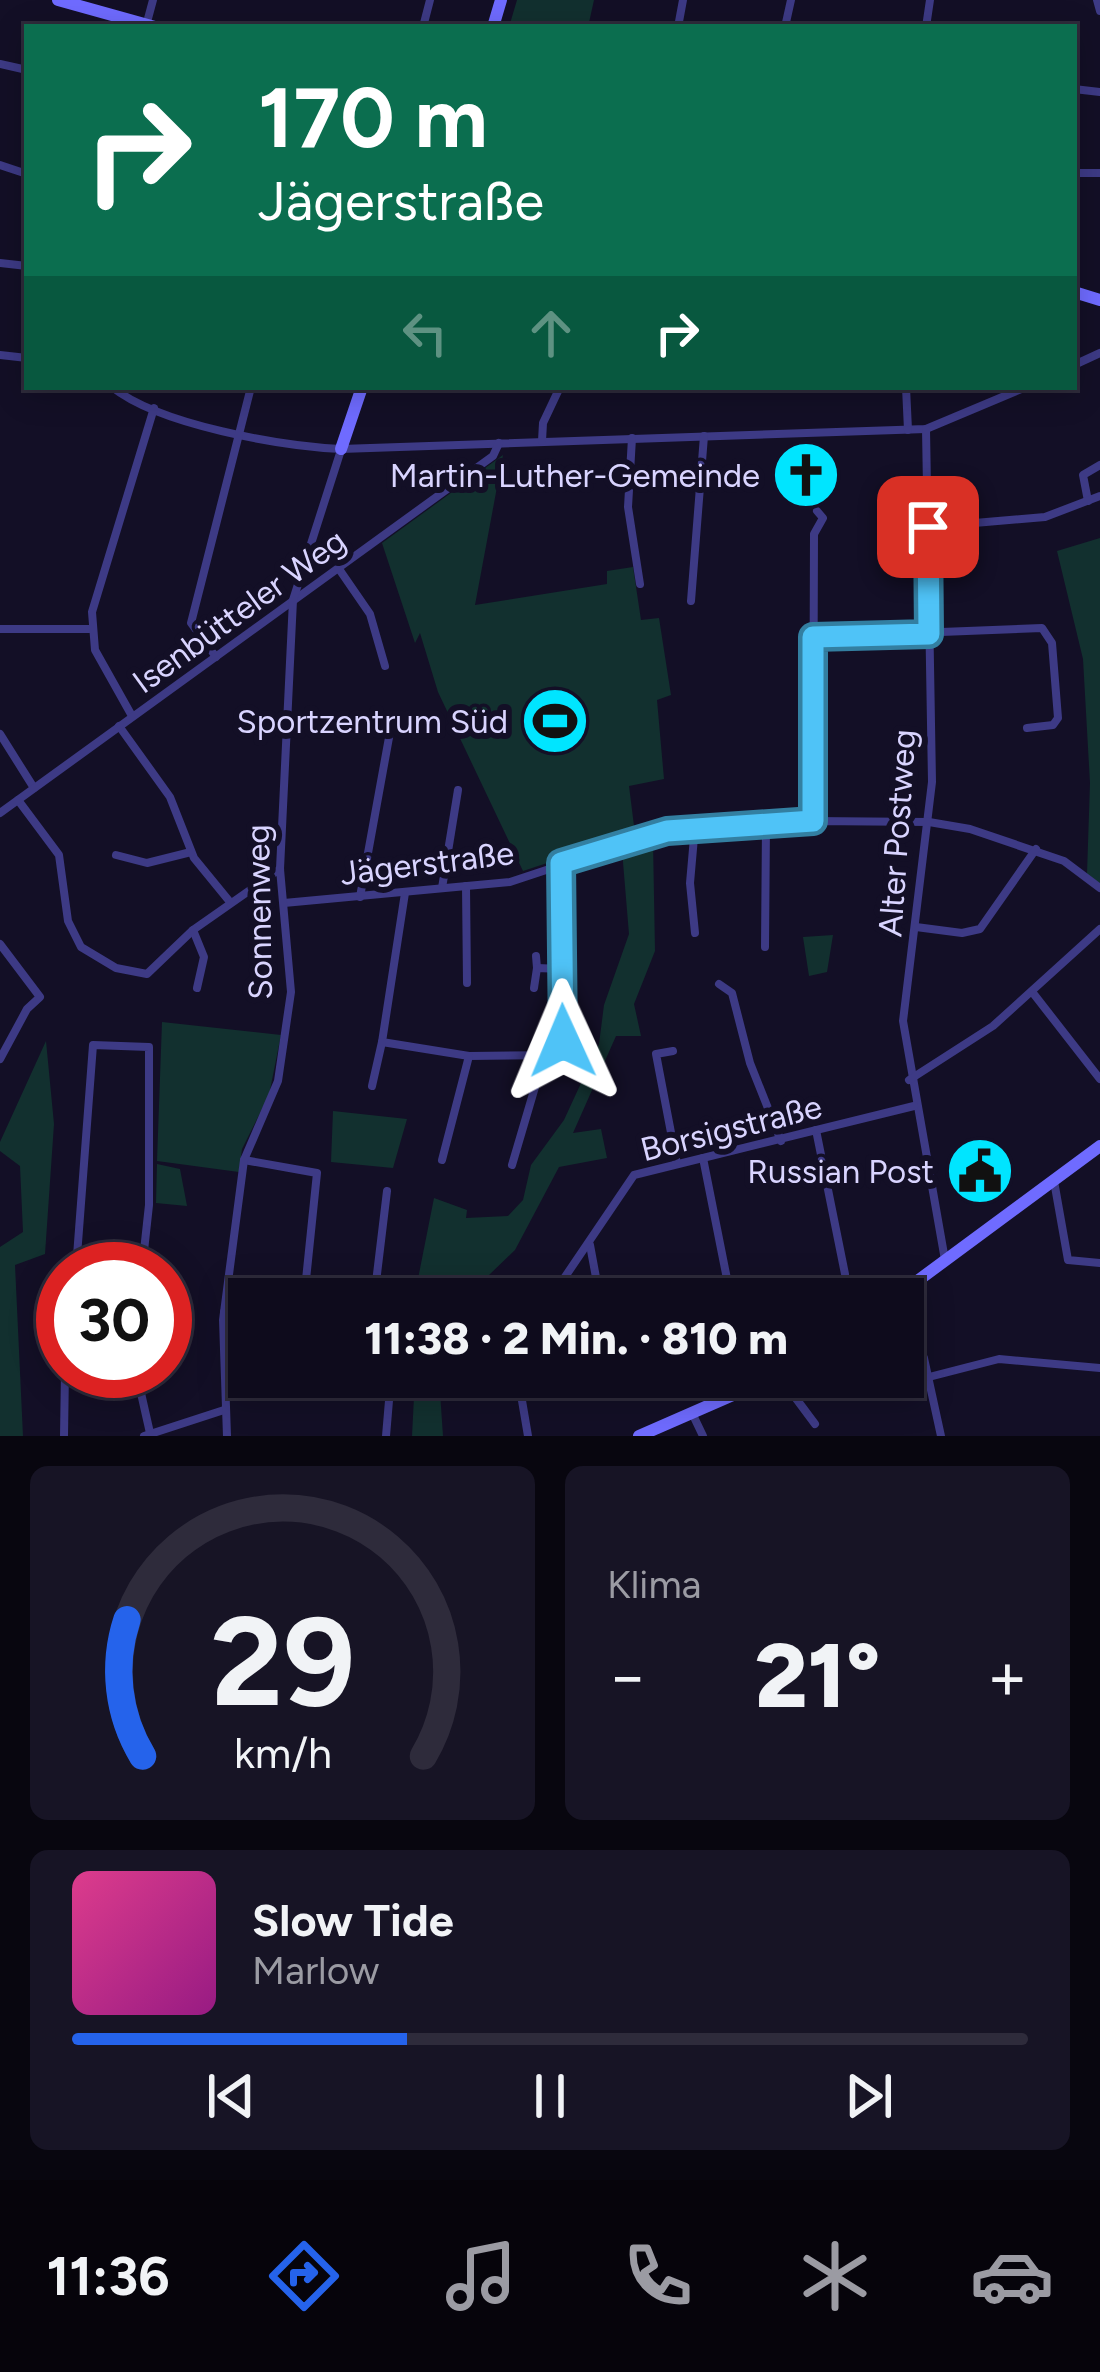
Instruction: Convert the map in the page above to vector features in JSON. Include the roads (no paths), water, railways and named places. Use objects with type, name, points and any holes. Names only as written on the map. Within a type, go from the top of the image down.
[{"type":"street","points":[[58,0],[142,24]]},
{"type":"street","points":[[1097,0],[1100,11]]},
{"type":"street","points":[[118,390],[154,408],[238,434],[288,446],[341,449],[926,429],[1019,390]]},
{"type":"street","points":[[216,657],[190,623],[250,390]]},
{"type":"street","name":"Sonnenweg","points":[[227,1436],[224,1312],[244,1160],[284,1052],[291,976],[280,869],[293,601],[361,390]]},
{"type":"street","points":[[542,442],[543,423],[559,390]]},
{"type":"street","points":[[906,390],[908,430]]},
{"type":"street","points":[[132,716],[99,660],[91,629],[97,585],[154,408]]},
{"type":"street","name":"Alter Postweg","points":[[926,429],[928,822],[903,1021],[914,1106],[941,1237],[950,1257]]},
{"type":"street","points":[[691,601],[704,436]]},
{"type":"street","points":[[632,438],[628,507],[640,584]]},
{"type":"street","name":"Isenbütteler Weg","points":[[0,813],[494,456],[499,443]]},
{"type":"street","points":[[1088,501],[1083,475],[1100,465]]},
{"type":"street","points":[[928,527],[1033,519],[1100,496]]},
{"type":"street","points":[[813,821],[814,534],[823,518],[817,511]]},
{"type":"street","points":[[339,569],[370,614],[385,666]]},
{"type":"street","points":[[813,637],[1042,628],[1052,643],[1058,718],[1052,725],[1027,728]]},
{"type":"street","points":[[0,629],[91,629]]},
{"type":"street","points":[[119,726],[170,797],[191,852],[230,902]]},
{"type":"street","points":[[360,897],[390,732]]},
{"type":"street","points":[[0,734],[34,788]]},
{"type":"street","points":[[442,888],[458,790]]},
{"type":"street","points":[[18,800],[59,855],[68,921],[86,953],[116,968],[147,974],[193,930],[280,869]]},
{"type":"street","name":"Jägerstraße","points":[[284,903],[510,882],[694,826],[813,821],[928,822],[1036,849],[1064,861],[1100,888]]},
{"type":"street","points":[[765,947],[766,824]]},
{"type":"street","points":[[694,826],[690,883],[695,934]]},
{"type":"street","points":[[916,927],[962,934],[980,929],[1036,849]]},
{"type":"street","points":[[116,855],[147,862],[191,852]]},
{"type":"street","points":[[382,1042],[469,1056],[562,1055],[561,863]]},
{"type":"street","points":[[466,886],[467,983]]},
{"type":"street","points":[[372,1085],[405,893]]},
{"type":"street","points":[[909,1080],[1033,993],[1100,929]]},
{"type":"street","points":[[193,930],[205,957],[197,988]]},
{"type":"street","points":[[0,944],[40,998],[28,1009],[0,1059]]},
{"type":"street","points":[[534,988],[536,956]]},
{"type":"street","points":[[537,968],[562,969]]},
{"type":"street","points":[[719,984],[732,993],[745,1047],[781,1141]]},
{"type":"street","points":[[1033,993],[1100,1079]]},
{"type":"street","points":[[78,1242],[93,1045],[149,1047],[145,1242]]},
{"type":"street","points":[[673,1051],[656,1054],[676,1164]]},
{"type":"street","points":[[442,1160],[469,1056]]},
{"type":"street","points":[[512,1165],[535,1088],[538,1056]]},
{"type":"street","name":"Borsigstraße","points":[[565,1278],[634,1175],[914,1106]]},
{"type":"street","points":[[816,1130],[845,1274]]},
{"type":"street","points":[[922,1278],[1100,1146]]},
{"type":"street","points":[[703,1158],[727,1278]]},
{"type":"street","points":[[244,1160],[316,1173],[306,1278]]},
{"type":"street","points":[[1054,1180],[1068,1260],[1100,1262]]},
{"type":"street","points":[[377,1278],[387,1191]]},
{"type":"street","points":[[589,1244],[596,1278]]},
{"type":"street","points":[[224,1312],[228,1312]]},
{"type":"street","points":[[928,1377],[1017,1358],[1100,1369]]},
{"type":"street","points":[[924,1367],[941,1436]]},
{"type":"street","points":[[64,1436],[65,1398]]},
{"type":"street","points":[[141,1398],[147,1435],[224,1411]]},
{"type":"street","points":[[386,1436],[389,1398]]},
{"type":"street","points":[[522,1398],[528,1436]]},
{"type":"street","points":[[640,1436],[729,1398]]},
{"type":"street","points":[[794,1398],[814,1424]]},
{"type":"street","points":[[693,1414],[703,1436]]},
{"type":"place","name":"Martin-Luther-Gemeinde","points":[[806,475]]},
{"type":"place","name":"Sportzentrum Süd","points":[[555,721]]},
{"type":"place","name":"Russian Post","points":[[980,1171]]}]
